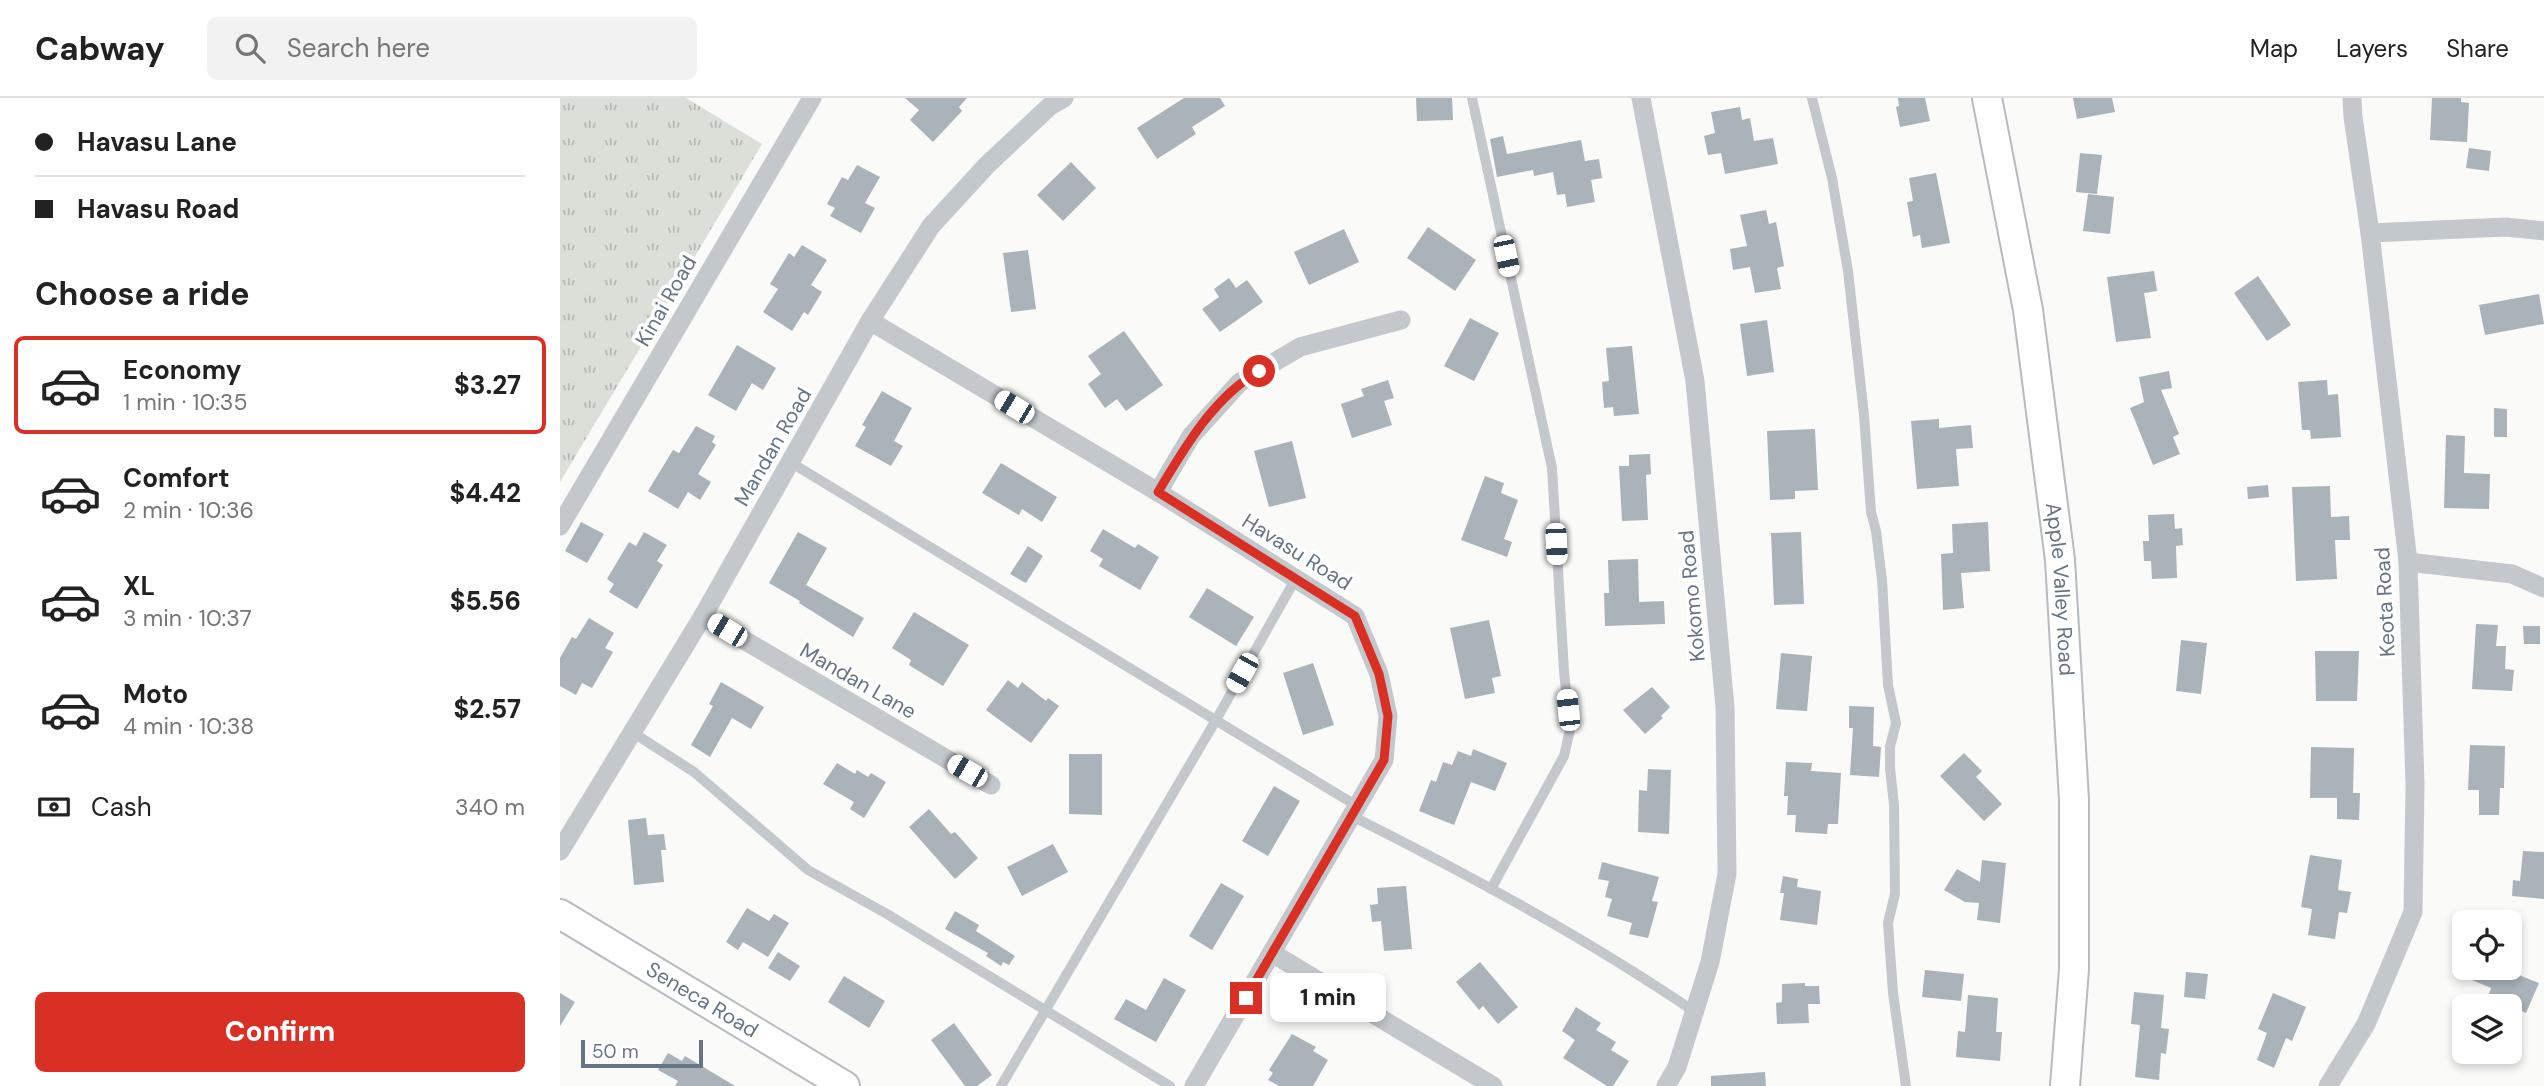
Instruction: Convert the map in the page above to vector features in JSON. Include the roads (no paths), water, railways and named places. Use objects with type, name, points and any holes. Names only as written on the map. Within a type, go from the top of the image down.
[{"type":"main road","name":"Apple Valley Road","points":[[1987,98],[2028,310],[2060,560],[2074,800],[2074,970],[2065,1086]]},
{"type":"main road","name":"Seneca Road","points":[[560,914],[845,1086]]},
{"type":"street","name":"Kinai Road","points":[[560,526],[812,98]]},
{"type":"street","name":"Kokomo Road","points":[[1641,98],[1695,381],[1725,708],[1727,874],[1710,962],[1677,1067],[1666,1086]]},
{"type":"street","name":"Keota Road","points":[[2328,1086],[2366,1024],[2413,912],[2415,785],[2408,562],[2370,233],[2353,117],[2353,98]]},
{"type":"street","name":"Mandan Road","points":[[560,850],[703,616],[870,321],[931,226],[987,165],[1052,101]]},
{"type":"street","points":[[2370,233],[2506,227],[2544,231]]},
{"type":"street","points":[[1158,492],[1191,436],[1239,383],[1300,347],[1401,320]]},
{"type":"street","name":"Havasu Road","points":[[870,321],[1158,492],[1355,616],[1379,674],[1388,716],[1384,760],[1194,1086]]},
{"type":"street","points":[[2408,562],[2512,574],[2544,588]]},
{"type":"street","name":"Mandan Lane","points":[[703,616],[991,785]]},
{"type":"street","points":[[1272,953],[1493,1086]]},
{"type":"lane","points":[[1472,98],[1552,468],[1570,730],[1564,756],[1491,890]]},
{"type":"lane","points":[[1812,98],[1832,178],[1848,271],[1864,415],[1871,512],[1882,580],[1888,685],[1896,723],[1890,747],[1895,894],[1888,923],[1893,993],[1906,1086]]},
{"type":"lane","points":[[790,462],[1216,720],[1354,811],[1641,976],[1695,1012]]},
{"type":"lane","points":[[1001,1086],[1216,720],[1296,578]]},
{"type":"lane","points":[[632,732],[694,772],[808,870],[887,914],[1170,1086]]}]
